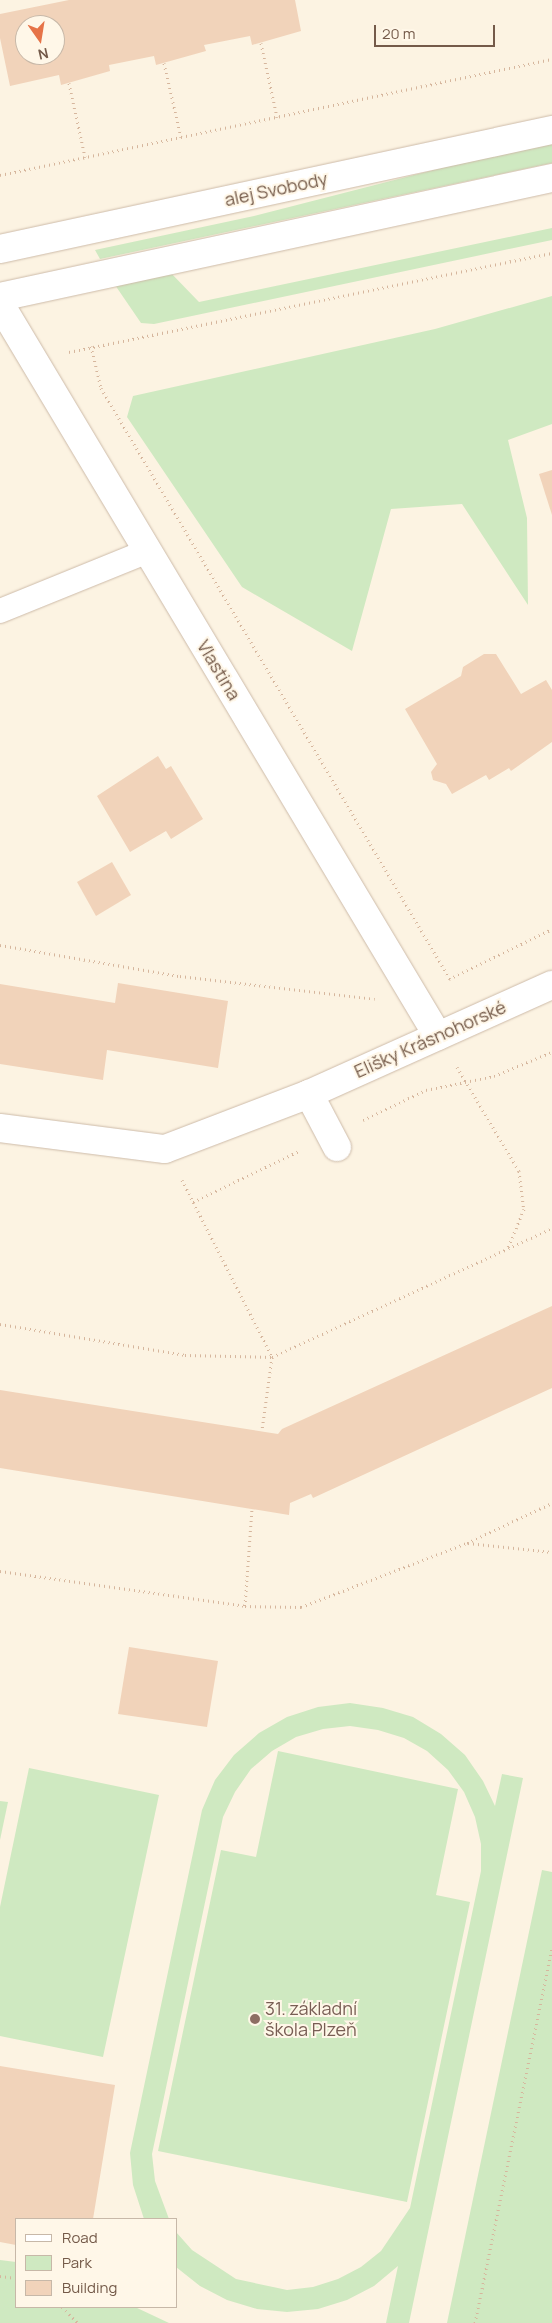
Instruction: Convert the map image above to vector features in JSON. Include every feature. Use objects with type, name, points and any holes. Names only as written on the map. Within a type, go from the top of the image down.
[{"type":"street","name":"alej Svobody","points":[[0,249],[552,130]]},
{"type":"street","points":[[0,297],[552,178]]},
{"type":"street","name":"Vlastina","points":[[0,304],[438,1036]]},
{"type":"street","name":"Elišky Krásnohorské","points":[[0,1128],[166,1149],[309,1094],[552,985]]},
{"type":"street","points":[[309,1094],[334,1141]]},
{"type":"lane","points":[[0,611],[148,550]]},
{"type":"path","points":[[261,43],[277,116]]},
{"type":"path","points":[[0,175],[552,59]]},
{"type":"path","points":[[164,63],[181,137]]},
{"type":"path","points":[[69,83],[85,157]]},
{"type":"path","points":[[34,361],[91,346],[552,253]]},
{"type":"path","points":[[91,346],[101,388],[450,978]]},
{"type":"path","points":[[417,1000],[450,978],[552,929]]},
{"type":"path","points":[[0,945],[180,976],[377,1000]]},
{"type":"path","points":[[438,1036],[519,1171],[524,1208],[507,1251]]},
{"type":"path","points":[[193,1202],[334,1141],[426,1090],[468,1084],[552,1052]]},
{"type":"path","points":[[166,1149],[272,1357],[262,1430]]},
{"type":"path","points":[[0,1324],[185,1355],[272,1357],[507,1251],[552,1228]]},
{"type":"path","points":[[0,1571],[245,1606],[301,1607],[467,1543],[552,1502]]},
{"type":"path","points":[[245,1606],[252,1509]]},
{"type":"path","points":[[467,1543],[552,1552]]},
{"type":"path","points":[[475,2323],[552,1947]]},
{"type":"path","points":[[0,2276],[15,2278]]},
{"type":"path","points":[[63,2308],[78,2323]]},
{"type":"green space","points":[[552,144],[552,163],[100,259],[95,250],[254,216],[449,166]]},
{"type":"green space","points":[[552,228],[552,240],[154,324],[141,323],[115,285],[168,270],[199,302]]},
{"type":"green space","points":[[552,296],[552,424],[508,440],[527,518],[528,605],[462,504],[391,509],[352,651],[242,587],[127,417],[133,396],[435,329]]},
{"type":"green space","points":[[350,1703],[383,1708],[413,1717],[441,1734],[465,1755],[483,1781],[495,1806],[502,1774],[523,1778],[409,2323],[386,2323],[398,2266],[374,2286],[347,2300],[318,2309],[287,2312],[257,2309],[227,2300],[200,2286],[178,2269],[178,2234],[192,2250],[236,2279],[287,2290],[313,2287],[338,2279],[361,2267],[381,2251],[410,2208],[481,1871],[481,1844],[475,1817],[464,1792],[448,1770],[427,1751],[404,1738],[378,1730],[350,1726],[323,1729],[296,1737],[272,1751],[251,1769],[235,1792],[223,1817],[152,2154],[155,2181],[169,2218],[144,2218],[133,2185],[130,2153],[202,1810],[215,1780],[234,1755],[259,1733],[287,1717],[318,1707]]},
{"type":"green space","points":[[278,1751],[458,1789],[436,1895],[470,1902],[407,2202],[158,2151],[221,1850],[256,1857]]},
{"type":"green space","points":[[29,1768],[159,1795],[103,2057],[0,2036],[0,1907]]},
{"type":"green space","points":[[0,1801],[8,1802],[0,1840]]},
{"type":"green space","points":[[542,1870],[552,1872],[552,2323],[447,2323]]},
{"type":"green space","points":[[0,2260],[15,2262],[15,2308],[137,2308],[169,2323],[0,2323]]},
{"type":"building","points":[[69,0],[295,0],[301,31],[252,45],[250,36],[204,45],[206,51],[156,65],[154,56],[109,65],[110,71],[61,85],[59,75],[10,86],[0,38],[0,14]]},
{"type":"building","points":[[552,470],[552,515],[539,474]]},
{"type":"building","points":[[484,654],[496,654],[521,694],[546,680],[552,690],[552,742],[511,771],[509,768],[489,780],[486,775],[452,794],[446,784],[433,780],[431,772],[437,764],[405,709],[461,676],[463,667]]},
{"type":"building","points":[[158,756],[166,769],[171,766],[203,819],[171,839],[166,831],[130,852],[97,796]]},
{"type":"building","points":[[112,862],[131,895],[96,916],[77,882]]},
{"type":"building","points":[[118,983],[228,1001],[218,1068],[107,1050],[103,1080],[0,1064],[0,984],[115,1003]]},
{"type":"building","points":[[552,1306],[552,1388],[313,1498],[311,1494],[290,1503],[289,1515],[0,1468],[0,1390],[278,1434],[282,1429]]},
{"type":"building","points":[[129,1647],[218,1661],[207,1727],[118,1714]]},
{"type":"building","points":[[0,2066],[115,2085],[93,2218],[15,2218],[15,2245],[0,2242]]},
{"type":"place","name":"31. základní škola Plzeň","points":[[255,2019]]}]
